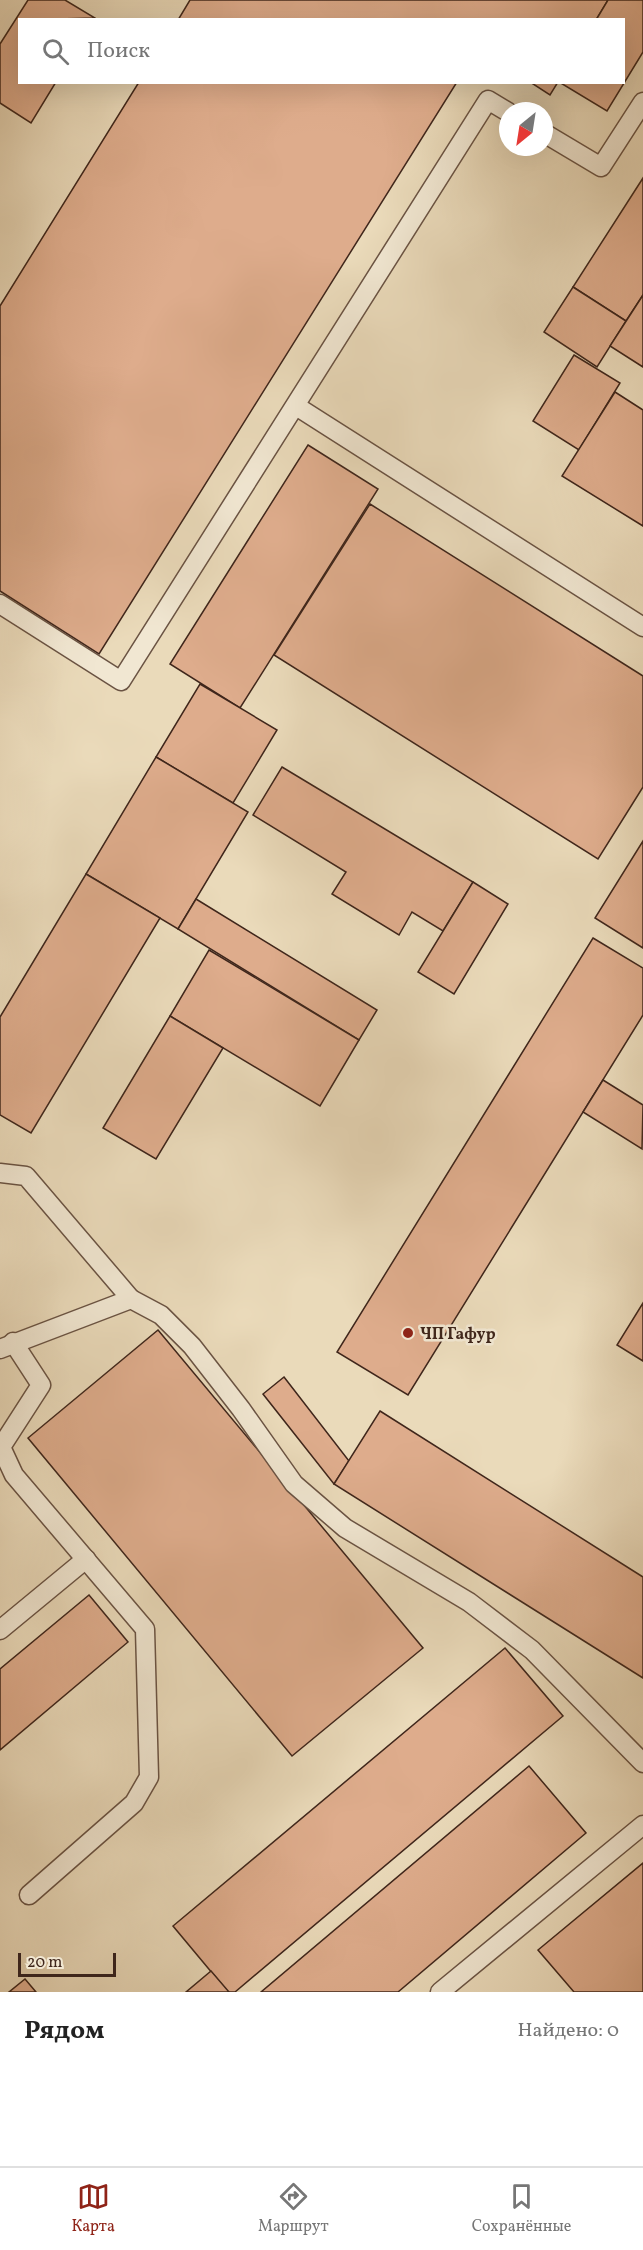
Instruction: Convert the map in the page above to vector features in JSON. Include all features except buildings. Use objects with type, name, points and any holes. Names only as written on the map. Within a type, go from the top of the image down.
[{"type":"lane","points":[[0,604],[122,681],[488,100],[499,107]]},
{"type":"lane","points":[[553,138],[601,167],[643,102]]},
{"type":"lane","points":[[296,406],[643,627]]},
{"type":"lane","points":[[0,1173],[26,1176],[131,1299],[161,1314],[192,1346],[241,1408],[294,1484],[345,1528],[468,1602],[532,1650],[643,1763]]},
{"type":"lane","points":[[29,1895],[134,1803],[149,1777],[145,1629],[14,1475],[1,1447],[42,1385],[6,1345],[131,1299]]},
{"type":"lane","points":[[0,1630],[86,1559]]},
{"type":"lane","points":[[440,1992],[643,1825]]},
{"type":"place","name":"ЧП Гафур","points":[[408,1333]]}]
